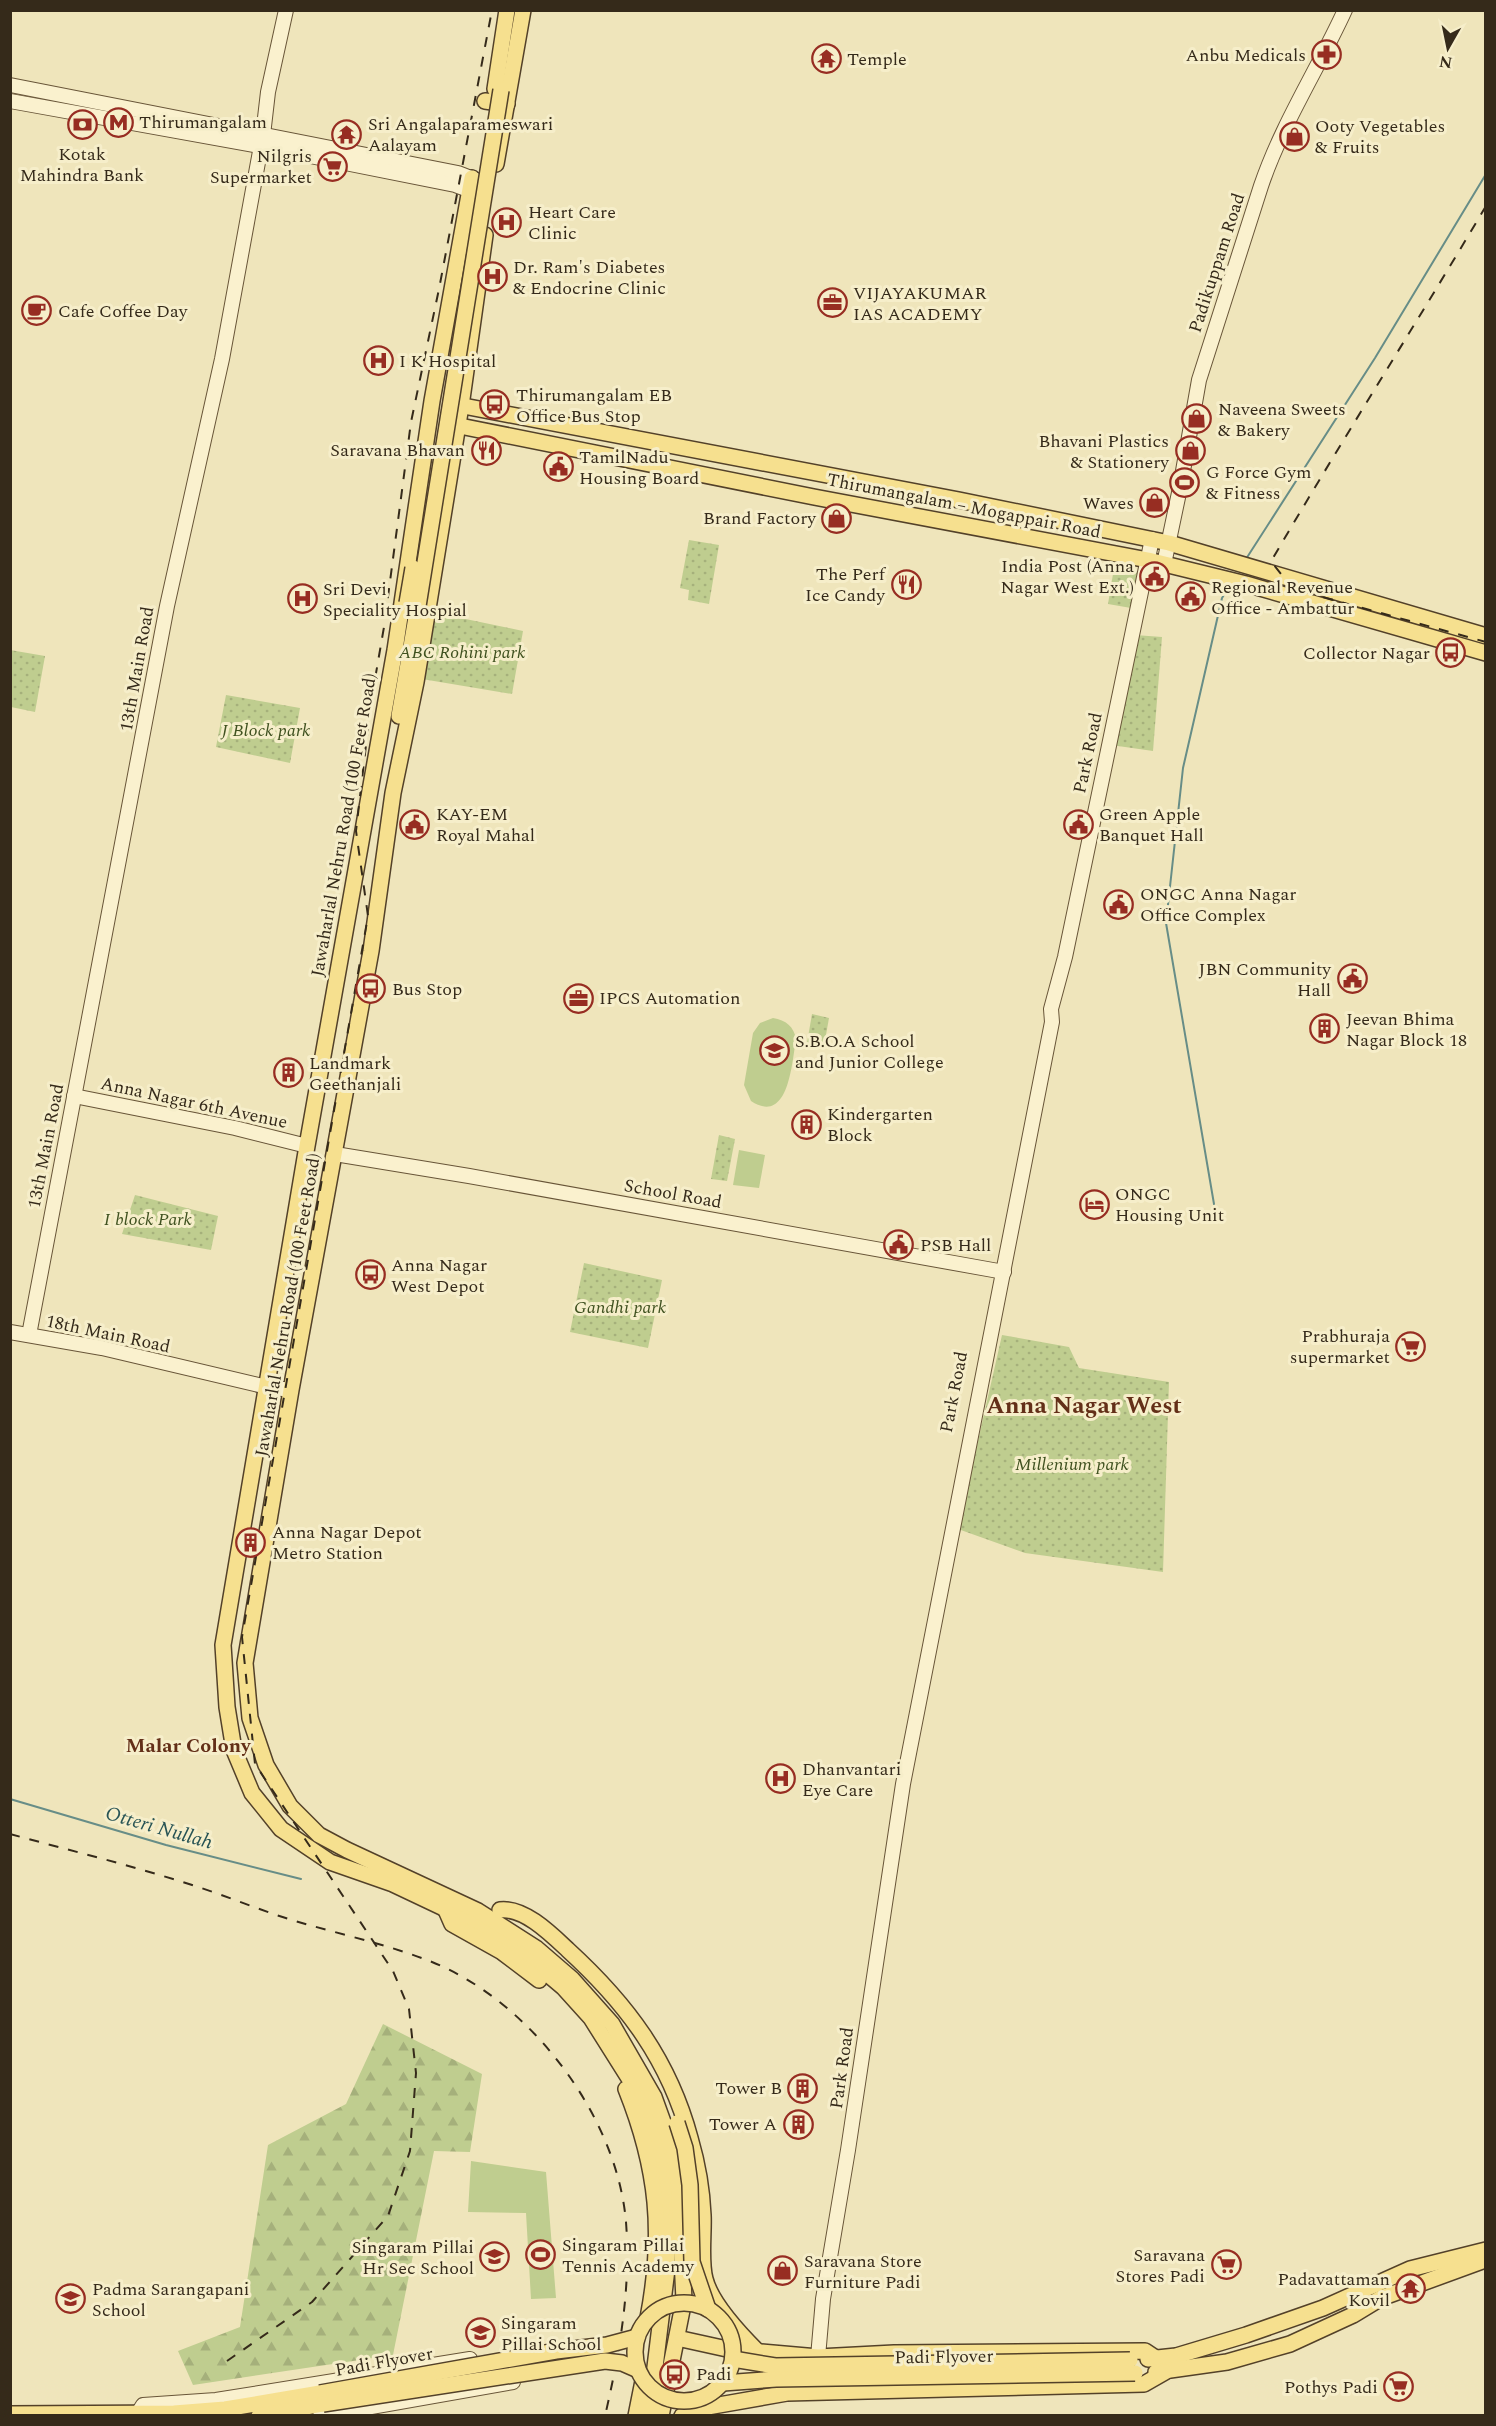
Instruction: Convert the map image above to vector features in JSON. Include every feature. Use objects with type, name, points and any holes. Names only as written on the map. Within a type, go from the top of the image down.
[{"type":"main road","points":[[393,793],[389,780],[412,604],[507,10]]},
{"type":"main road","points":[[493,93],[514,10]]},
{"type":"main road","name":"Jawaharlal Nehru Road (100 Feet Road)","points":[[523,10],[492,192],[458,426],[416,682],[393,793],[371,951],[291,1390],[245,1664],[250,1718],[266,1765],[290,1806],[319,1835],[366,1860],[478,1911],[536,1948],[572,1979],[612,2024],[654,2097],[678,2174],[684,2300],[661,2415]]},
{"type":"main road","points":[[493,93],[507,104]]},
{"type":"main road","name":"Jawaharlal Nehru Road (100 Feet Road)","points":[[471,184],[432,401],[395,650],[307,1146],[223,1645],[227,1707],[234,1750],[252,1793],[282,1829],[330,1862],[393,1884],[486,1928],[512,1944],[563,1987],[591,2018],[610,2046],[648,2112],[668,2190],[667,2269],[648,2415]]},
{"type":"main road","name":"Thirumangalam – Mogappair Road","points":[[432,401],[959,500],[1170,543],[1485,636]]},
{"type":"main road","name":"Thirumangalam – Mogappair Road","points":[[430,420],[814,497],[1148,560],[1246,584],[1485,653]]},
{"type":"main road","points":[[421,480],[447,484]]},
{"type":"main road","points":[[370,791],[379,774],[412,604]]},
{"type":"main road","points":[[445,1908],[452,1924],[477,1937],[528,1970],[553,1991],[597,2041],[622,2078],[644,2137],[655,2185],[657,2227],[656,2265],[648,2318],[637,2337],[634,2354],[641,2376],[636,2415]]},
{"type":"main road","points":[[505,1913],[510,1909],[527,1918],[564,1946],[602,1981],[629,2014],[657,2055],[675,2090],[691,2140],[703,2211],[704,2277],[711,2294],[742,2337],[758,2352]]},
{"type":"main road","points":[[478,1911],[505,1913],[546,1941],[588,1978],[642,2044],[657,2070],[685,2148],[692,2219],[692,2262],[708,2309]]},
{"type":"main road","points":[[680,2243],[704,2244]]},
{"type":"main road","name":"Padi Flyover","points":[[259,2415],[605,2361],[622,2363],[641,2376],[662,2396],[673,2400],[696,2400],[711,2394],[723,2383],[776,2379],[1132,2366],[1176,2356],[1246,2335],[1323,2308],[1410,2269],[1485,2250]]},
{"type":"main road","points":[[682,2415],[696,2409],[787,2393],[1144,2384],[1165,2372],[1227,2362],[1290,2344],[1353,2315],[1381,2298],[1485,2260]]},
{"type":"main road","points":[[648,2318],[661,2308],[676,2303],[693,2304],[708,2309],[720,2318],[733,2344],[733,2359],[723,2383]]},
{"type":"main road","name":"Padi Flyover","points":[[10,2414],[145,2413],[225,2409],[544,2353],[607,2345],[637,2337]]},
{"type":"main road","points":[[677,2338],[728,2349],[790,2356],[1145,2351],[1156,2359]]},
{"type":"main road","points":[[787,2393],[790,2356]]},
{"type":"main road","name":"Padi Flyover","points":[[733,2359],[775,2366],[1132,2366],[1165,2372]]},
{"type":"main road","name":"Padi Flyover","points":[[682,2415],[696,2400]]},
{"type":"street","name":"13th Main Road","points":[[29,1335],[167,606],[222,358],[268,92],[286,10]]},
{"type":"street","name":"Padikuppam Road","points":[[1170,543],[1199,380],[1264,177],[1293,110],[1345,10]]},
{"type":"street","points":[[10,85],[455,185],[471,184],[492,192]]},
{"type":"street","points":[[10,101],[261,140]]},
{"type":"street","name":"Park Road","points":[[818,2357],[823,2299],[847,2158],[903,1784],[1000,1271],[1052,1022],[1051,1009],[1067,946],[1152,540]]},
{"type":"street","points":[[1164,564],[1170,543]]},
{"type":"street","name":"Anna Nagar 6th Avenue","points":[[74,1096],[236,1128],[307,1146]]},
{"type":"street","name":"School Road","points":[[335,1154],[1000,1271]]},
{"type":"street","name":"18th Main Road","points":[[10,1332],[102,1348],[197,1372],[291,1390]]},
{"type":"street","points":[[145,2413],[143,2405],[225,2399],[570,2343],[573,2370],[571,2372],[320,2415]]},
{"type":"green space","points":[[689,540],[719,545],[709,604],[688,600],[689,590],[680,588]]},
{"type":"green space","points":[[1114,568],[1138,571],[1131,608],[1108,604]]},
{"type":"green space","name":"ABC Rohini park","points":[[432,612],[523,631],[512,694],[422,679]]},
{"type":"green space","points":[[1135,635],[1162,637],[1153,751],[1111,745]]},
{"type":"green space","points":[[10,650],[45,656],[35,712],[11,707]]},
{"type":"green space","name":"J Block park","points":[[226,695],[300,708],[290,763],[216,747]]},
{"type":"green space","points":[[812,1014],[829,1018],[824,1046],[807,1043]]},
{"type":"green space","points":[[773,1018],[789,1025],[796,1039],[786,1088],[774,1105],[764,1106],[751,1101],[744,1085],[753,1033],[760,1023]]},
{"type":"green space","points":[[719,1135],[735,1139],[727,1181],[711,1179]]},
{"type":"green space","points":[[739,1150],[765,1155],[759,1188],[733,1185]]},
{"type":"green space","name":"I block Park","points":[[135,1195],[218,1216],[211,1250],[122,1234]]},
{"type":"green space","name":"Gandhi park","points":[[584,1263],[662,1280],[648,1348],[570,1332]]},
{"type":"green space","name":"Millenium park","points":[[1002,1335],[1069,1347],[1079,1368],[1169,1382],[1163,1572],[1025,1553],[958,1529]]},
{"type":"green space","points":[[383,2024],[482,2074],[470,2152],[434,2151],[393,2355],[193,2385],[178,2351],[240,2327],[268,2145],[346,2104]]},
{"type":"green space","name":"Singaram Pillai Tennis Academy","points":[[471,2161],[546,2172],[556,2298],[531,2299],[526,2213],[468,2212]]},
{"type":"waterway","points":[[1246,559],[1375,358],[1486,174]]},
{"type":"waterway","points":[[1214,1204],[1166,923],[1183,768],[1222,598],[1229,587]]},
{"type":"waterway","name":"Otteri Nullah","points":[[10,1799],[166,1845],[301,1879]]},
{"type":"railway","points":[[227,2361],[312,2302],[388,2216],[410,2151],[416,2073],[409,2009],[393,1971],[255,1764],[242,1637],[368,916],[356,831],[371,702],[384,627],[411,422],[439,289],[492,10]]},
{"type":"railway","points":[[1486,206],[1273,558],[1273,564],[1290,585],[1301,591],[1486,642]]},
{"type":"railway","points":[[10,1834],[126,1865],[280,1916],[380,1944],[432,1962],[468,1980],[503,2005],[535,2034],[563,2067],[587,2104],[606,2142],[619,2182],[626,2222],[626,2295],[620,2343],[605,2416]]},
{"type":"place","name":"Anbu Medicals","points":[[1327,55]]},
{"type":"place","name":"Temple","points":[[826,59]]},
{"type":"place","name":"Thirumangalam","points":[[118,122]]},
{"type":"place","name":"Kotak Mahindra Bank","points":[[82,125]]},
{"type":"place","name":"Sri Angalaparameswari Aalayam","points":[[347,134]]},
{"type":"place","name":"Ooty Vegetables & Fruits","points":[[1294,136]]},
{"type":"place","name":"Nilgris Supermarket","points":[[333,166]]},
{"type":"place","name":"Heart Care Clinic","points":[[507,222]]},
{"type":"place","name":"Dr. Ram's Diabetes & Endocrine Clinic","points":[[492,277]]},
{"type":"place","name":"VIJAYAKUMAR IAS ACADEMY","points":[[832,303]]},
{"type":"place","name":"Cafe Coffee Day","points":[[37,311]]},
{"type":"place","name":"I K Hospital","points":[[378,361]]},
{"type":"place","name":"Thirumangalam EB Office Bus Stop","points":[[495,405]]},
{"type":"place","name":"Naveena Sweets & Bakery","points":[[1197,419]]},
{"type":"place","name":"Saravana Bhavan","points":[[486,450]]},
{"type":"place","name":"Bhavani Plastics & Stationery","points":[[1190,451]]},
{"type":"place","name":"TamilNadu Housing Board","points":[[558,467]]},
{"type":"place","name":"G Force Gym & Fitness","points":[[1185,482]]},
{"type":"place","name":"Waves","points":[[1155,503]]},
{"type":"place","name":"Brand Factory","points":[[837,518]]},
{"type":"place","name":"India Post (Anna Nagar West Ext.)","points":[[1155,576]]},
{"type":"place","name":"The Perf Ice Candy","points":[[906,584]]},
{"type":"place","name":"Regional Revenue Office - Ambattur","points":[[1190,597]]},
{"type":"place","name":"Sri Devi Speciality Hospial","points":[[302,599]]},
{"type":"place","name":"Collector Nagar","points":[[1451,653]]},
{"type":"place","name":"KAY-EM Royal Mahal","points":[[415,824]]},
{"type":"place","name":"Green Apple Banquet Hall","points":[[1078,824]]},
{"type":"place","name":"ONGC Anna Nagar Office Complex","points":[[1119,904]]},
{"type":"place","name":"JBN Community Hall","points":[[1352,979]]},
{"type":"place","name":"Bus Stop","points":[[371,989]]},
{"type":"place","name":"IPCS Automation","points":[[578,998]]},
{"type":"place","name":"Jeevan Bhima Nagar Block 18","points":[[1325,1029]]},
{"type":"place","name":"S.B.O.A School and Junior College","points":[[774,1051]]},
{"type":"place","name":"Landmark Geethanjali","points":[[288,1073]]},
{"type":"place","name":"Kindergarten Block","points":[[806,1124]]},
{"type":"place","name":"ONGC Housing Unit","points":[[1094,1204]]},
{"type":"place","name":"PSB Hall","points":[[899,1245]]},
{"type":"place","name":"Anna Nagar West Depot","points":[[370,1275]]},
{"type":"place","name":"Prabhuraja supermarket","points":[[1411,1346]]},
{"type":"place","name":"Anna Nagar Depot Metro Station","points":[[251,1542]]},
{"type":"place","name":"Dhanvantari Eye Care","points":[[781,1779]]},
{"type":"place","name":"Tower B","points":[[803,2088]]},
{"type":"place","name":"Tower A","points":[[798,2124]]},
{"type":"place","name":"Singaram Pillai Tennis Academy","points":[[541,2255]]},
{"type":"place","name":"Singaram Pillai Hr Sec School","points":[[495,2257]]},
{"type":"place","name":"Saravana Stores Padi","points":[[1226,2265]]},
{"type":"place","name":"Saravana Store Furniture Padi","points":[[783,2271]]},
{"type":"place","name":"Padavattaman Kovil","points":[[1411,2289]]},
{"type":"place","name":"Padma Sarangapani School","points":[[71,2299]]},
{"type":"place","name":"Singaram Pillai School","points":[[480,2333]]},
{"type":"place","name":"Padi","points":[[675,2374]]},
{"type":"place","name":"Pothys Padi","points":[[1399,2387]]},
{"type":"district","name":"Anna Nagar West","points":[[1084,1406]]},
{"type":"district","name":"Malar Colony","points":[[188,1746]]}]
